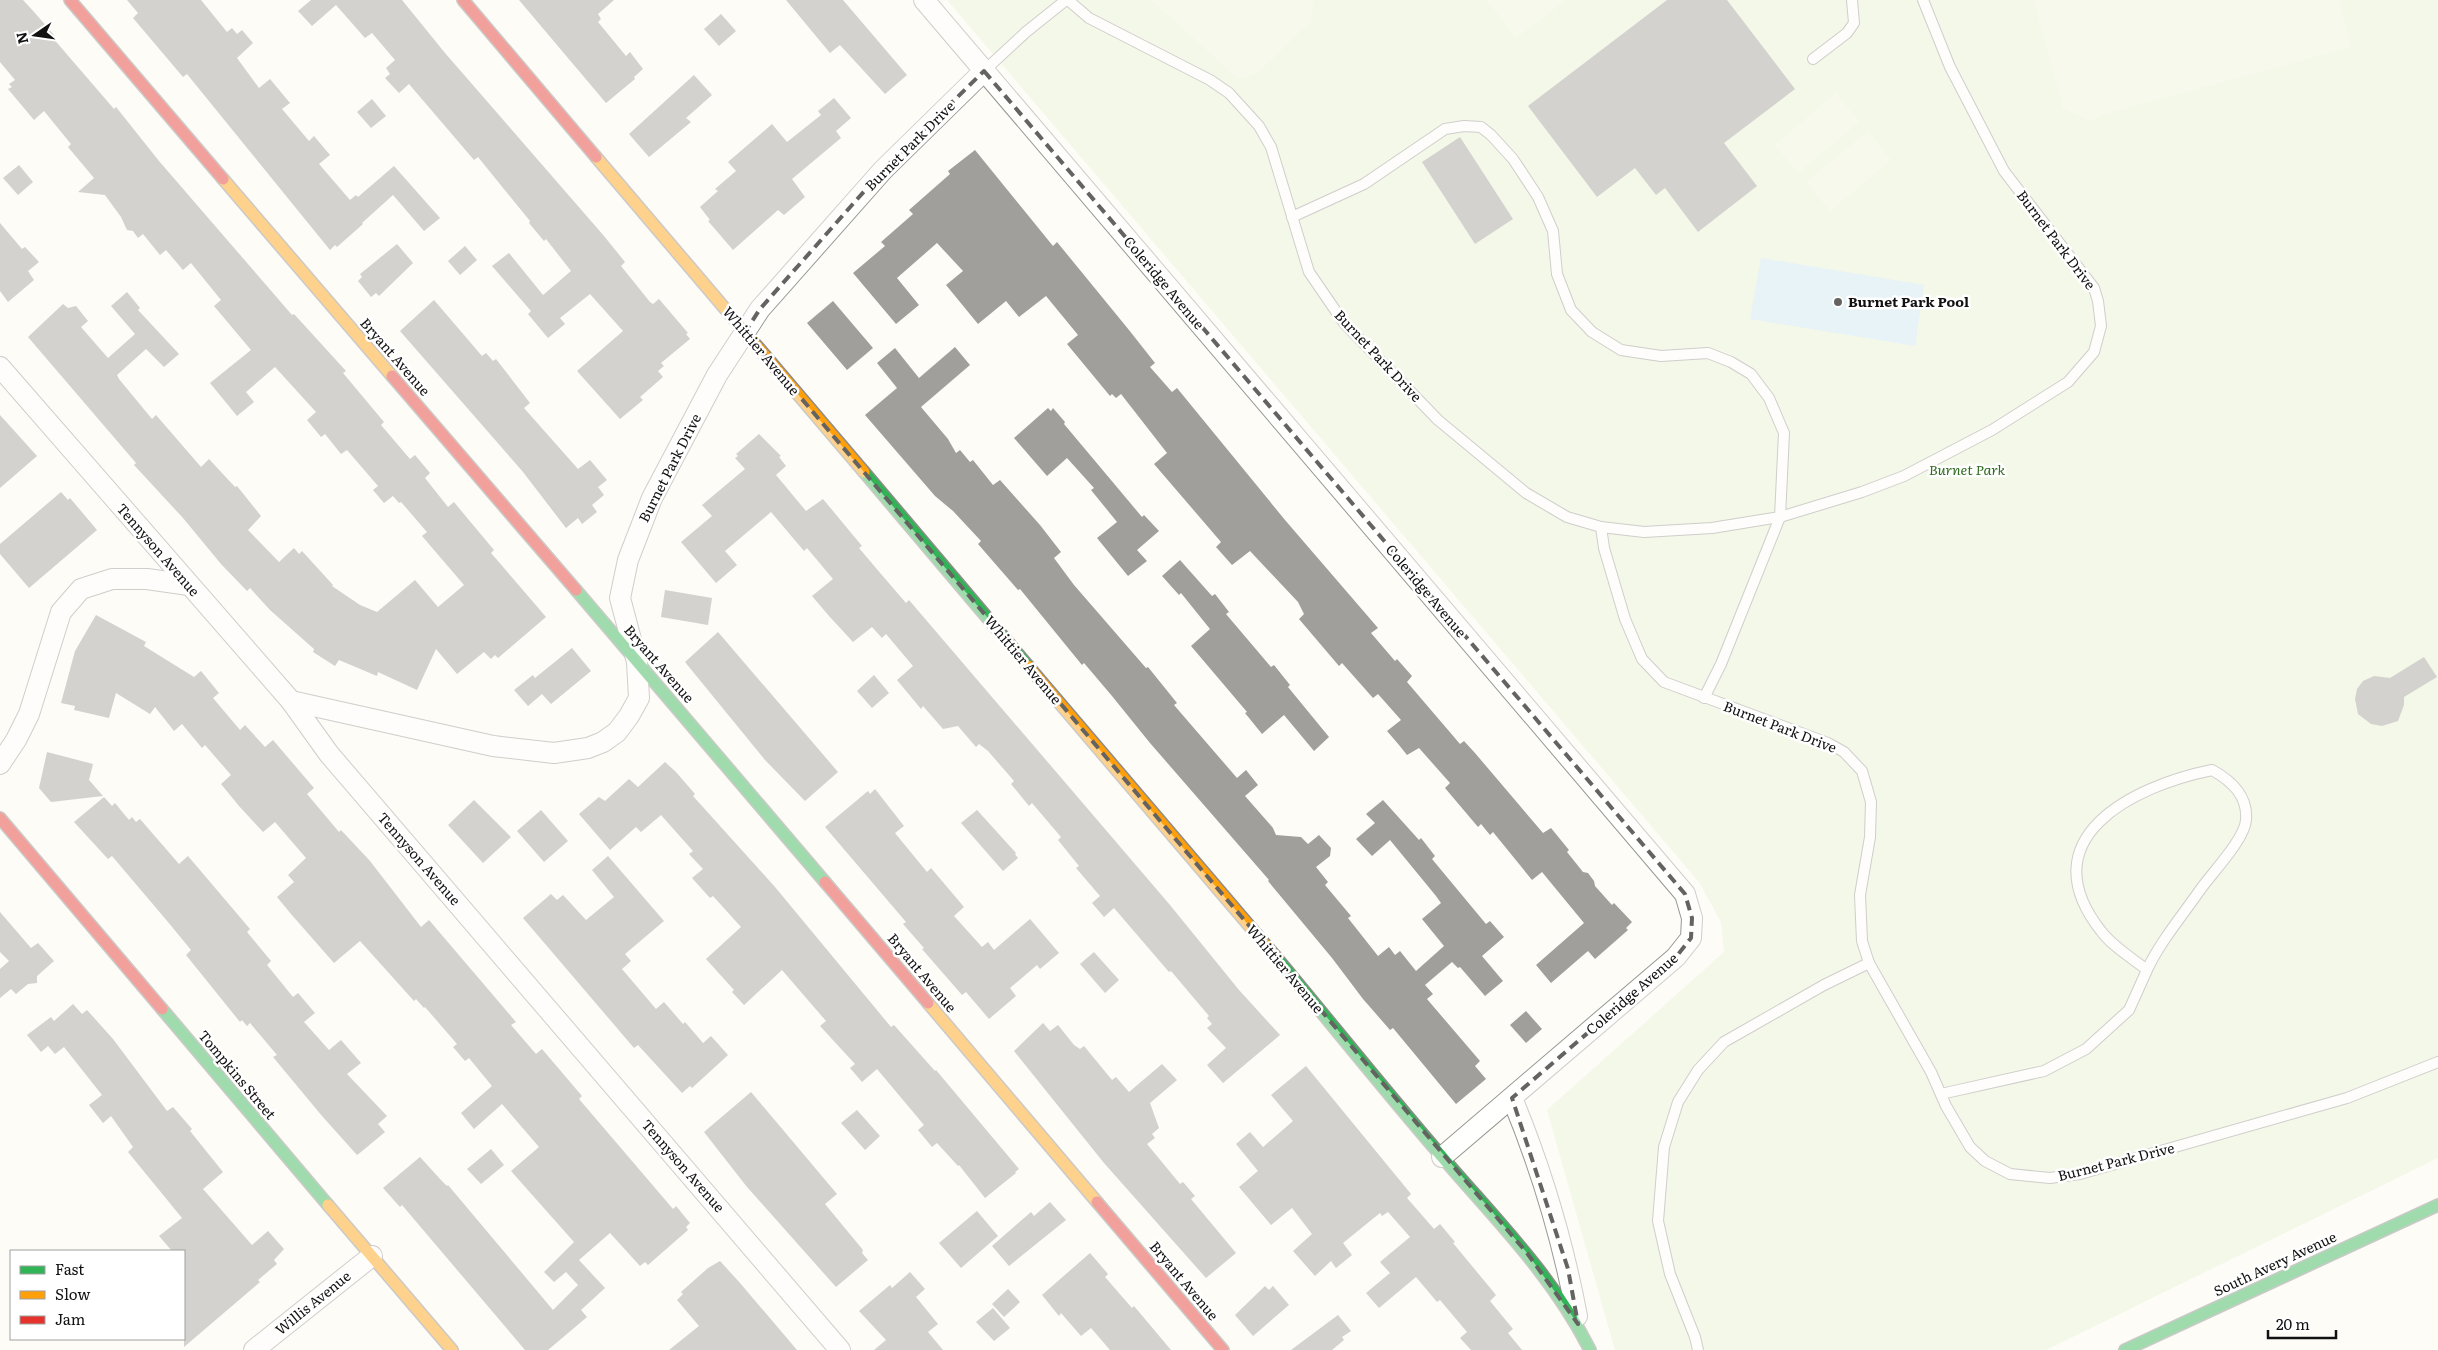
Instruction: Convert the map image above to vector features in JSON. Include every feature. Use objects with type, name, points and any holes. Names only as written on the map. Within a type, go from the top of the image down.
[{"type":"street","name":"Bryant Avenue","points":[[70,0],[638,662],[1223,1350]]},
{"type":"street","name":"Whittier Avenue","points":[[463,0],[1338,1030],[1442,1157],[1527,1253],[1578,1324],[1590,1350]]},
{"type":"street","name":"Coleridge Avenue","points":[[924,0],[1684,894],[1692,918],[1691,938],[1676,957],[1442,1157]]},
{"type":"street","name":"Burnet Park Drive","points":[[291,701],[493,746],[554,753],[588,748],[603,742],[617,732],[639,698],[638,662],[620,598],[628,560],[652,498],[717,375],[760,309],[883,170],[984,71]]},
{"type":"street","name":"Tennyson Avenue","points":[[0,367],[291,701],[328,754],[840,1350]]},
{"type":"street","points":[[0,764],[16,740],[29,714],[61,612],[81,589],[112,579],[147,579],[189,585]]},
{"type":"street","name":"Tompkins Street","points":[[0,818],[452,1350]]},
{"type":"street","name":"Whittier Avenue","points":[[1512,1098],[1527,1135],[1568,1268],[1578,1324]]},
{"type":"street","name":"South Avery Avenue","points":[[2125,1350],[2438,1205]]},
{"type":"street","name":"Willis Avenue","points":[[254,1350],[372,1256]]},
{"type":"lane","name":"Burnet Park Drive","points":[[984,71],[1026,32],[1067,0],[1090,18],[1210,80],[1229,93],[1259,126],[1271,147],[1309,272],[1344,323],[1438,420],[1526,493],[1567,516],[1601,527],[1644,532],[1712,528],[1780,516],[1862,492],[1904,476],[1992,430],[2068,382],[2094,352],[2101,326],[2098,301],[2094,288],[2004,171],[1950,67],[1923,0]]},
{"type":"lane","points":[[1813,59],[1847,33],[1854,23],[1852,0]]},
{"type":"lane","points":[[1292,217],[1364,184],[1445,129],[1464,126],[1481,127],[1513,159],[1538,197],[1552,231],[1557,274],[1571,310],[1592,332],[1621,350],[1661,356],[1708,353],[1731,362],[1751,374],[1769,398],[1784,433],[1780,516],[1721,664],[1704,698]]},
{"type":"lane","name":"Burnet Park Drive","points":[[1601,527],[1604,548],[1625,619],[1642,659],[1664,682],[1828,743],[1844,752],[1862,771],[1871,802],[1870,837],[1860,895],[1862,941],[1869,963],[1931,1072],[1940,1094],[1970,1147],[1985,1161],[2010,1174],[2050,1178],[2080,1174],[2346,1098],[2438,1062]]},
{"type":"lane","points":[[1940,1094],[2044,1071],[2086,1049],[2129,1010],[2147,970],[2200,891],[2240,837],[2246,822],[2245,804],[2237,788],[2212,770],[2183,776],[2155,785],[2127,799],[2109,812],[2086,836],[2076,865],[2079,892],[2089,914],[2102,933],[2147,970]]},
{"type":"lane","points":[[1698,1350],[1696,1337],[1670,1274],[1658,1221],[1664,1147],[1678,1102],[1698,1070],[1724,1042],[1824,985],[1869,963]]},
{"type":"highlighted area","points":[[984,71],[1685,894],[1692,918],[1691,938],[1676,957],[1512,1098],[1568,1269],[1578,1324],[1527,1253],[745,332],[760,309],[883,170]]},
{"type":"green space","name":"Burnet Park","points":[[947,0],[2438,0],[2438,1158],[2046,1350],[1615,1350],[1547,1110],[1724,952],[1721,922],[1699,882]]},
{"type":"green space","points":[[1151,0],[1313,0],[1311,21],[1258,73],[1239,79]]},
{"type":"green space","points":[[1487,0],[1566,0],[1516,38]]},
{"type":"green space","points":[[2034,0],[2339,0],[2351,47],[2101,115],[2091,121],[2063,108]]},
{"type":"green space","points":[[1836,93],[1859,122],[1798,173],[1775,145]]},
{"type":"green space","points":[[1868,131],[1891,160],[1830,211],[1806,182]]},
{"type":"water","name":"Burnet Park Pool","points":[[1761,258],[1924,285],[1915,346],[1750,319]]},
{"type":"building","points":[[0,0],[23,0],[35,13],[54,35],[52,37],[114,109],[116,107],[159,161],[292,315],[294,314],[346,371],[343,373],[384,422],[381,425],[410,459],[415,455],[430,473],[425,478],[448,507],[454,502],[494,550],[491,553],[546,617],[498,658],[495,655],[491,659],[484,652],[457,674],[436,649],[417,690],[378,672],[377,676],[339,660],[335,666],[313,652],[314,649],[270,610],[250,588],[247,591],[221,564],[183,518],[134,465],[136,463],[28,337],[63,304],[68,308],[76,306],[88,321],[81,327],[108,358],[135,334],[111,306],[127,292],[140,308],[138,310],[179,354],[164,367],[146,349],[117,375],[119,379],[152,419],[156,415],[201,467],[209,459],[235,487],[237,486],[261,516],[248,530],[279,562],[294,548],[299,554],[302,551],[332,586],[360,605],[377,612],[415,580],[438,607],[464,585],[422,536],[427,532],[401,502],[399,503],[393,496],[384,503],[373,490],[378,486],[347,450],[341,454],[325,434],[321,437],[307,420],[316,412],[275,367],[246,392],[254,402],[237,416],[210,383],[251,350],[214,306],[221,300],[191,263],[183,270],[166,250],[160,255],[143,234],[138,238],[133,231],[127,230],[121,217],[105,195],[78,192],[94,178],[68,147],[71,144],[44,111],[34,120],[8,89],[12,87],[9,84],[15,80],[0,62]]},
{"type":"building","points":[[127,0],[201,0],[227,32],[232,28],[237,34],[242,30],[253,43],[237,58],[259,88],[270,79],[290,103],[282,109],[309,141],[314,136],[330,155],[319,164],[350,200],[356,195],[358,197],[394,166],[440,218],[424,231],[393,195],[337,247],[335,245],[330,250],[187,74],[183,77],[133,18],[138,13]]},
{"type":"building","points":[[311,0],[402,0],[445,53],[604,236],[625,262],[621,266],[650,302],[653,304],[659,299],[688,333],[686,334],[690,339],[661,363],[664,366],[658,371],[663,377],[640,397],[643,400],[620,419],[577,371],[623,331],[590,294],[560,318],[565,324],[548,338],[528,314],[531,311],[492,266],[509,253],[543,295],[571,271],[546,239],[544,241],[529,223],[530,221],[478,157],[474,160],[409,84],[399,93],[385,78],[390,74],[386,68],[395,60],[372,33],[365,38],[336,5],[312,26],[298,11]]},
{"type":"building","points":[[519,0],[614,0],[598,14],[601,19],[598,22],[626,56],[630,52],[643,69],[634,77],[635,79],[606,103]]},
{"type":"building","points":[[786,0],[843,0],[907,75],[885,94],[840,45],[830,53]]},
{"type":"building","points":[[1667,0],[1727,0],[1795,89],[1724,143],[1757,186],[1698,232],[1665,188],[1656,195],[1635,168],[1597,197],[1528,106]]},
{"type":"building","points":[[721,14],[736,31],[719,46],[704,29]]},
{"type":"building","points":[[694,75],[712,95],[686,118],[691,122],[649,157],[629,134]]},
{"type":"building","points":[[834,98],[851,118],[836,131],[841,138],[792,179],[805,197],[784,215],[778,210],[733,250],[708,221],[710,220],[700,207],[718,191],[715,189],[736,171],[728,162],[772,124],[787,142],[821,115],[818,111]]},
{"type":"building","points":[[372,99],[386,116],[371,128],[357,112]]},
{"type":"building","points":[[1460,137],[1513,219],[1475,244],[1422,162]]},
{"type":"building","points":[[975,150],[1053,246],[1057,242],[1129,330],[1155,363],[1150,367],[1172,392],[1177,388],[1285,520],[1378,628],[1371,633],[1395,661],[1397,659],[1412,676],[1407,682],[1460,744],[1464,741],[1475,753],[1543,833],[1551,828],[1569,850],[1567,852],[1583,872],[1588,873],[1595,886],[1612,905],[1614,903],[1632,922],[1626,928],[1628,930],[1595,959],[1588,951],[1551,983],[1536,965],[1584,923],[1542,872],[1532,880],[1493,832],[1490,835],[1481,824],[1478,827],[1445,788],[1450,783],[1419,748],[1407,755],[1387,731],[1401,720],[1378,694],[1373,698],[1342,663],[1339,666],[1299,619],[1304,614],[1298,602],[1250,551],[1232,565],[1216,547],[1221,542],[1154,464],[1167,453],[1121,394],[1116,398],[1112,394],[1110,396],[1067,344],[1078,335],[1046,296],[1019,317],[1006,301],[978,324],[946,285],[963,271],[937,243],[897,278],[919,305],[896,324],[853,273],[885,246],[881,242],[913,214],[909,210],[950,174],[948,171]]},
{"type":"building","points":[[19,165],[33,182],[18,195],[3,178]]},
{"type":"building","points":[[0,223],[22,249],[25,247],[39,262],[28,271],[34,280],[8,302],[0,291]]},
{"type":"building","points":[[397,244],[413,263],[379,296],[376,293],[371,297],[358,281],[362,277],[360,274]]},
{"type":"building","points":[[465,246],[477,260],[460,275],[448,261]]},
{"type":"building","points":[[434,300],[482,356],[486,353],[493,361],[496,359],[530,403],[524,408],[578,469],[590,460],[607,480],[598,487],[604,495],[592,505],[597,512],[582,524],[578,518],[566,528],[523,472],[400,331]]},
{"type":"building","points":[[833,301],[873,348],[847,370],[807,323]]},
{"type":"building","points":[[955,347],[970,365],[921,407],[948,439],[956,453],[960,450],[970,462],[973,460],[993,485],[1000,480],[1040,525],[1061,552],[1054,558],[1074,585],[1146,668],[1148,667],[1177,703],[1174,705],[1237,778],[1246,770],[1258,785],[1245,796],[1273,828],[1276,835],[1301,837],[1308,844],[1319,835],[1331,848],[1330,856],[1316,867],[1328,882],[1325,885],[1351,916],[1348,918],[1378,956],[1389,947],[1395,955],[1400,951],[1416,971],[1444,946],[1422,919],[1441,903],[1390,840],[1372,856],[1356,839],[1375,823],[1366,814],[1383,800],[1419,840],[1421,838],[1435,856],[1432,859],[1486,924],[1490,921],[1504,937],[1482,956],[1503,981],[1485,996],[1460,967],[1458,968],[1452,962],[1425,985],[1433,994],[1427,999],[1480,1061],[1475,1066],[1486,1079],[1456,1104],[1393,1028],[1390,1030],[1363,999],[1269,880],[1150,743],[1084,663],[1082,665],[1020,589],[1018,590],[978,544],[981,541],[953,511],[935,496],[865,415],[897,388],[877,363],[895,348],[919,378]]},
{"type":"building","points":[[1048,408],[1051,411],[1053,408],[1065,422],[1064,424],[1142,517],[1144,515],[1159,531],[1137,550],[1147,561],[1128,576],[1097,538],[1117,522],[1091,490],[1094,488],[1067,458],[1047,476],[1014,438]]},
{"type":"building","points":[[0,415],[37,456],[0,488]]},
{"type":"building","points":[[759,434],[781,456],[779,457],[786,466],[776,475],[806,511],[823,499],[862,546],[859,548],[881,574],[906,603],[909,600],[1170,905],[1239,990],[1280,1035],[1223,1083],[1207,1065],[1226,1048],[1207,1028],[1212,1024],[1207,1018],[1209,1016],[1114,908],[1104,917],[1092,903],[1100,896],[1076,868],[1079,866],[1058,840],[1061,837],[1032,803],[1029,806],[1011,784],[1014,781],[988,751],[979,744],[976,747],[958,726],[943,729],[923,706],[921,709],[897,680],[913,666],[886,634],[882,638],[872,627],[853,642],[829,616],[812,596],[833,579],[807,548],[804,551],[771,512],[725,551],[737,565],[716,583],[681,542],[712,516],[702,505],[745,469],[735,458],[738,456],[736,454]]},
{"type":"building","points":[[61,492],[68,500],[70,498],[97,530],[29,588],[0,554],[0,544]]},
{"type":"building","points":[[1180,560],[1212,596],[1215,594],[1229,612],[1226,614],[1271,667],[1274,665],[1290,685],[1288,687],[1329,737],[1314,751],[1284,715],[1262,734],[1245,713],[1247,712],[1191,646],[1210,629],[1181,593],[1179,595],[1162,576]]},
{"type":"building","points":[[665,590],[712,598],[708,625],[661,617]]},
{"type":"building","points":[[96,615],[146,642],[144,646],[194,677],[201,671],[219,693],[213,698],[240,730],[245,725],[265,747],[273,740],[314,788],[307,794],[339,832],[341,830],[370,861],[421,927],[429,920],[516,1022],[511,1025],[536,1054],[542,1049],[582,1096],[579,1099],[673,1209],[676,1206],[690,1223],[686,1227],[688,1230],[648,1265],[645,1262],[640,1266],[610,1233],[579,1260],[605,1288],[581,1310],[587,1317],[548,1350],[525,1350],[402,1205],[400,1207],[383,1188],[420,1157],[448,1185],[553,1310],[578,1285],[566,1272],[554,1282],[544,1272],[574,1242],[511,1171],[539,1147],[502,1104],[474,1129],[461,1113],[492,1086],[469,1058],[465,1061],[453,1047],[457,1044],[425,1007],[416,999],[414,1001],[360,941],[334,963],[291,914],[277,897],[294,882],[288,875],[306,858],[275,822],[263,832],[239,806],[221,784],[231,775],[205,745],[202,748],[182,724],[174,731],[155,707],[150,714],[116,693],[109,718],[74,710],[75,706],[61,703],[75,651]]},
{"type":"building","points":[[718,632],[838,772],[805,801],[765,760],[685,662]]},
{"type":"building","points":[[572,648],[591,671],[551,704],[542,694],[528,706],[514,690],[533,675],[535,678]]},
{"type":"building","points":[[2424,657],[2437,677],[2404,697],[2404,705],[2398,721],[2382,726],[2371,724],[2358,714],[2355,699],[2357,689],[2363,681],[2374,676],[2390,678]]},
{"type":"building","points":[[874,675],[889,693],[872,708],[857,691]]},
{"type":"building","points":[[47,752],[93,764],[89,780],[103,796],[51,802],[39,788]]},
{"type":"building","points":[[665,762],[676,772],[695,794],[693,796],[775,887],[891,1027],[894,1025],[936,1070],[1019,1169],[985,1198],[959,1165],[937,1143],[932,1147],[918,1130],[924,1125],[877,1069],[862,1082],[850,1068],[855,1064],[820,1026],[826,1021],[782,970],[744,1005],[732,992],[734,990],[706,959],[741,927],[713,896],[710,898],[692,878],[703,869],[689,854],[693,851],[661,815],[641,832],[636,827],[610,850],[579,814],[599,797],[605,801],[629,779],[638,787]]},
{"type":"building","points":[[875,789],[904,826],[895,833],[927,872],[931,868],[964,907],[954,916],[982,947],[988,942],[994,950],[1030,919],[1059,953],[1040,969],[1037,965],[1010,988],[1016,996],[989,1019],[966,992],[962,995],[922,949],[924,948],[903,924],[906,922],[825,827],[868,791],[870,794]]},
{"type":"building","points":[[104,797],[112,806],[115,803],[129,820],[132,817],[136,822],[140,819],[179,864],[188,856],[250,929],[247,932],[271,961],[267,965],[293,997],[298,993],[315,1013],[304,1022],[329,1050],[341,1040],[361,1063],[347,1074],[387,1116],[378,1124],[385,1132],[357,1155],[273,1057],[277,1055],[250,1023],[247,1026],[242,1020],[240,1022],[186,955],[191,950],[112,856],[108,859],[74,822]]},
{"type":"building","points":[[474,800],[511,837],[483,863],[448,825]]},
{"type":"building","points":[[541,810],[568,841],[544,862],[517,831]]},
{"type":"building","points":[[977,810],[1016,853],[1018,858],[1003,871],[961,823]]},
{"type":"building","points":[[608,856],[664,921],[625,954],[631,961],[622,969],[656,1009],[664,1002],[703,1043],[711,1036],[728,1055],[692,1088],[690,1086],[682,1093],[638,1045],[634,1048],[523,918],[551,894],[557,900],[563,895],[586,920],[614,897],[592,870]]},
{"type":"building","points":[[0,912],[31,948],[38,943],[54,961],[37,976],[37,983],[28,984],[16,994],[11,989],[0,998],[0,969],[9,961],[0,952]]},
{"type":"building","points":[[1094,952],[1119,980],[1105,993],[1080,964]]},
{"type":"building","points":[[73,1004],[82,1014],[87,1010],[113,1039],[167,1111],[173,1107],[192,1129],[190,1131],[223,1172],[203,1189],[252,1245],[268,1231],[284,1249],[274,1260],[277,1264],[258,1280],[260,1282],[184,1347],[185,1250],[171,1250],[159,1236],[182,1218],[128,1152],[133,1147],[111,1116],[103,1123],[89,1105],[102,1095],[64,1047],[55,1054],[48,1046],[41,1052],[27,1035],[51,1017],[54,1021]]},
{"type":"building","points":[[1526,1011],[1542,1029],[1526,1043],[1510,1025]]},
{"type":"building","points":[[1043,1023],[1050,1031],[1058,1025],[1074,1045],[1080,1049],[1084,1046],[1112,1080],[1116,1077],[1129,1092],[1162,1064],[1177,1080],[1150,1103],[1159,1128],[1152,1134],[1155,1138],[1147,1144],[1180,1184],[1183,1182],[1195,1196],[1191,1199],[1236,1253],[1206,1278],[1104,1163],[1014,1051]]},
{"type":"building","points":[[1306,1066],[1411,1194],[1407,1198],[1434,1229],[1440,1224],[1455,1242],[1453,1243],[1496,1295],[1490,1301],[1513,1329],[1508,1333],[1522,1350],[1471,1350],[1460,1338],[1467,1332],[1440,1300],[1437,1302],[1416,1277],[1379,1308],[1366,1293],[1390,1273],[1380,1262],[1410,1237],[1388,1212],[1382,1216],[1380,1213],[1343,1243],[1352,1255],[1336,1268],[1331,1261],[1315,1276],[1293,1251],[1312,1234],[1292,1208],[1271,1225],[1239,1187],[1258,1171],[1236,1144],[1250,1132],[1263,1147],[1293,1121],[1271,1095]]},
{"type":"building","points":[[751,1092],[837,1194],[825,1204],[863,1250],[862,1253],[868,1260],[836,1287],[747,1187],[704,1132]]},
{"type":"building","points":[[857,1110],[880,1136],[865,1150],[841,1123]]},
{"type":"building","points":[[491,1149],[504,1165],[481,1184],[467,1169]]},
{"type":"building","points":[[1050,1202],[1066,1220],[1009,1266],[992,1246],[1031,1212],[1034,1216]]},
{"type":"building","points":[[977,1211],[998,1236],[961,1268],[939,1243]]},
{"type":"building","points":[[1090,1253],[1108,1274],[1105,1277],[1132,1308],[1134,1306],[1171,1350],[1110,1350],[1091,1328],[1081,1336],[1061,1313],[1059,1316],[1042,1295]]},
{"type":"building","points":[[720,1261],[797,1350],[669,1350],[699,1326],[677,1300],[683,1294],[681,1292],[708,1268]]},
{"type":"building","points":[[910,1272],[925,1289],[916,1297],[938,1324],[928,1332],[943,1350],[874,1350],[886,1340],[859,1311],[890,1285],[892,1288]]},
{"type":"building","points":[[1265,1286],[1269,1290],[1273,1286],[1289,1305],[1253,1336],[1235,1315]]},
{"type":"building","points":[[1008,1289],[1020,1302],[1004,1317],[992,1304]]},
{"type":"building","points":[[993,1308],[1010,1328],[994,1341],[976,1322]]},
{"type":"building","points":[[1338,1315],[1351,1331],[1342,1337],[1344,1340],[1332,1350],[1291,1350]]},
{"type":"traffic: fast","points":[[864,472],[1028,666]]},
{"type":"traffic: fast","points":[[576,590],[825,882]]},
{"type":"traffic: fast","points":[[1275,956],[1421,1133],[1541,1273],[1575,1323],[1590,1350]]},
{"type":"traffic: fast","points":[[162,1009],[328,1205]]},
{"type":"traffic: fast","points":[[2125,1350],[2438,1205]]},
{"type":"traffic: slow","points":[[596,157],[864,472]]},
{"type":"traffic: slow","points":[[223,179],[392,376]]},
{"type":"traffic: slow","points":[[1028,666],[1275,956]]},
{"type":"traffic: slow","points":[[928,1003],[1097,1202]]},
{"type":"traffic: slow","points":[[328,1205],[452,1350]]},
{"type":"traffic: jam","points":[[70,0],[223,179]]},
{"type":"traffic: jam","points":[[463,0],[596,157]]},
{"type":"traffic: jam","points":[[392,376],[576,590]]},
{"type":"traffic: jam","points":[[0,818],[162,1009]]},
{"type":"traffic: jam","points":[[825,882],[928,1003]]},
{"type":"traffic: jam","points":[[1097,1202],[1223,1350]]},
{"type":"place","name":"Burnet Park Pool","points":[[1838,302]]}]
